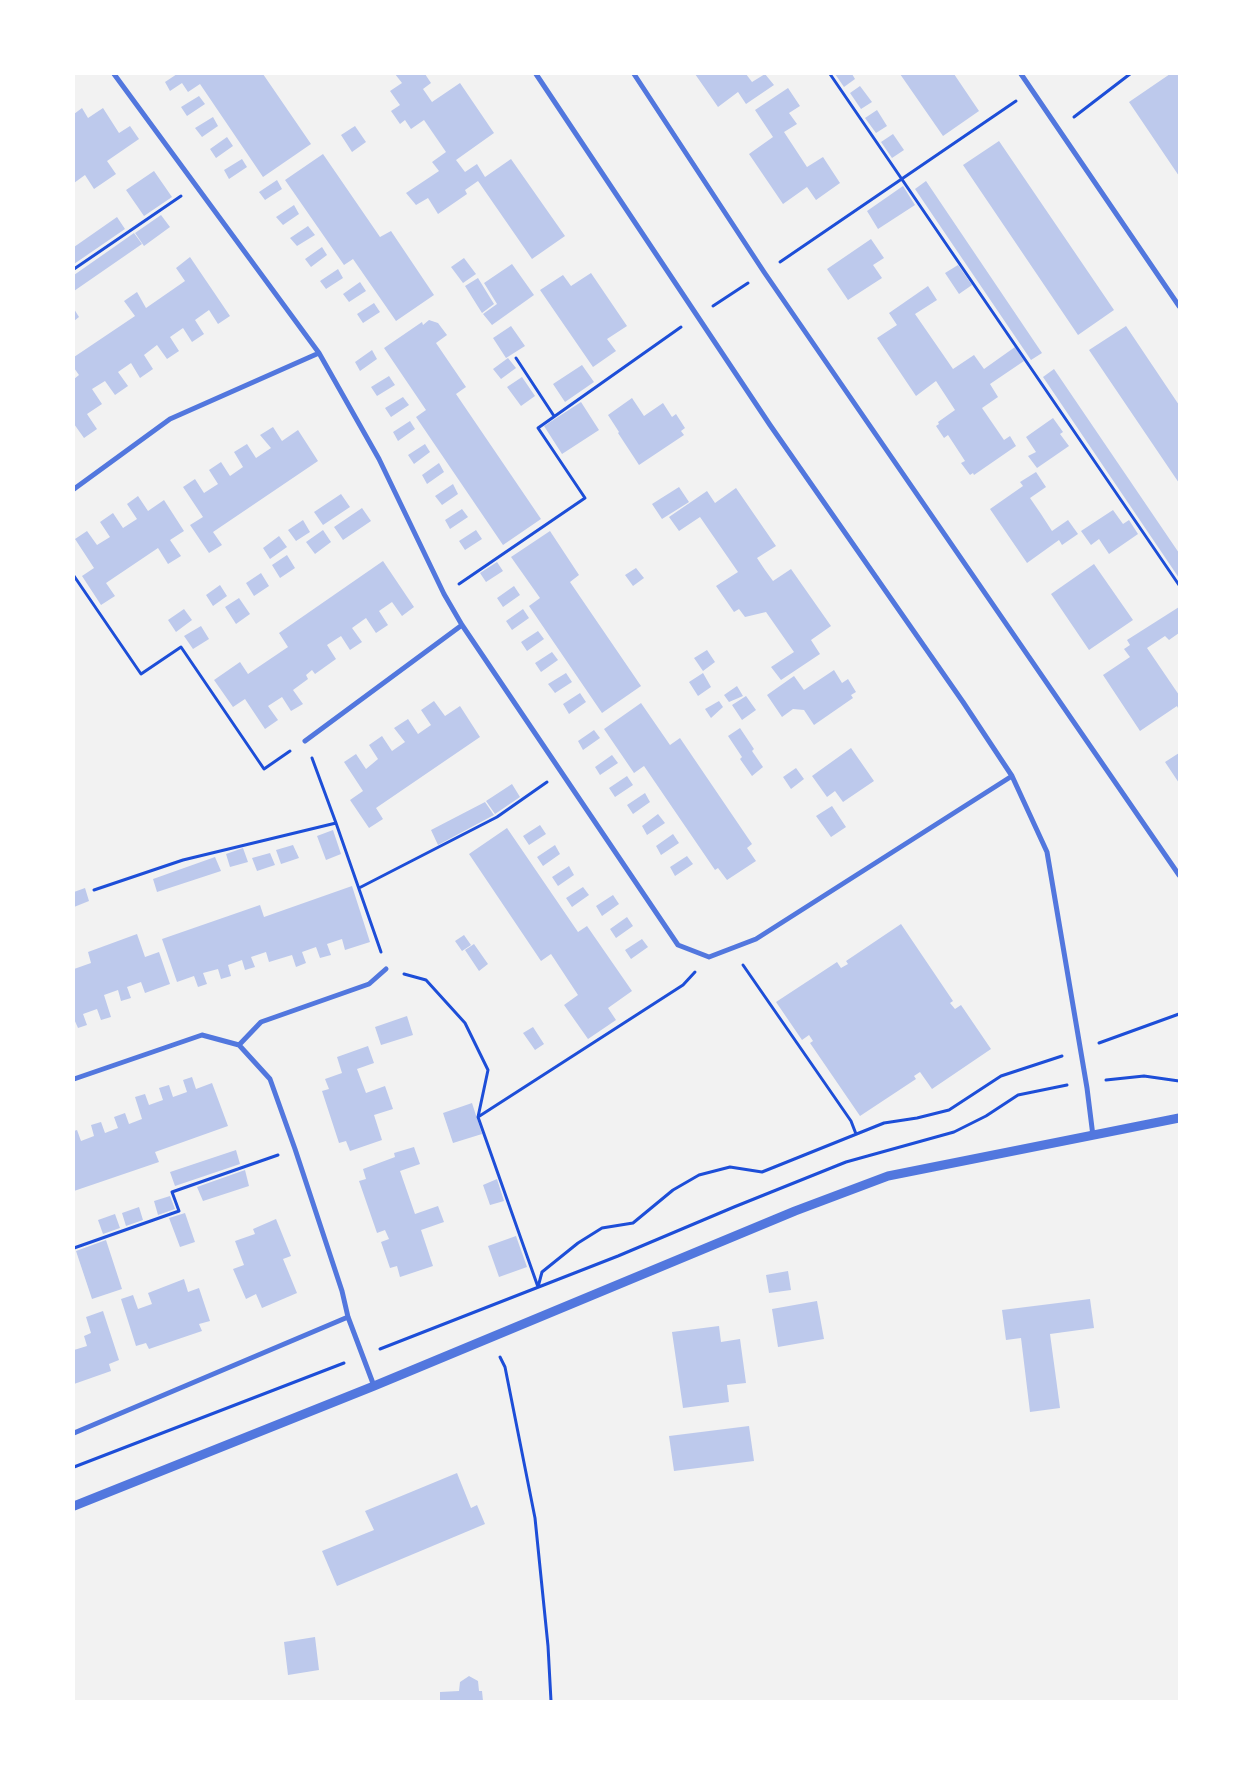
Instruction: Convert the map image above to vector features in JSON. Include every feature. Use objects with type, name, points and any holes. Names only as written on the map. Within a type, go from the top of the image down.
[{"type":"street","points":[[114,74],[319,353],[379,459],[444,594],[462,625],[678,945],[709,957],[756,939],[1012,776]]},
{"type":"street","points":[[536,74],[776,433],[958,694],[1012,776],[1047,852],[1081,1050],[1093,1136]]},
{"type":"street","points":[[634,74],[764,272],[1179,876]]},
{"type":"street","points":[[1021,74],[1179,306]]},
{"type":"street","points":[[74,489],[170,419],[319,353]]},
{"type":"street","points":[[305,741],[462,625]]},
{"type":"street","points":[[239,1045],[261,1022],[369,984],[386,969]]},
{"type":"street","points":[[74,1079],[202,1034],[239,1045],[270,1079],[342,1290],[348,1317],[374,1386]]},
{"type":"street","points":[[74,1506],[374,1386],[795,1211],[888,1176],[1179,1118]]},
{"type":"street","points":[[74,1433],[348,1317]]},
{"type":"path","points":[[830,74],[1179,585]]},
{"type":"path","points":[[1058,129],[1130,74]]},
{"type":"path","points":[[444,594],[585,498],[538,428],[697,316],[1032,90]]},
{"type":"path","points":[[74,269],[196,185]]},
{"type":"path","points":[[516,358],[554,416]]},
{"type":"path","points":[[74,576],[141,674],[181,647],[264,769],[305,741],[336,822],[386,969],[426,980],[465,1023],[488,1070],[478,1117],[538,1288]]},
{"type":"path","points":[[359,888],[497,817],[561,772]]},
{"type":"path","points":[[94,890],[183,860],[336,822]]},
{"type":"path","points":[[732,948],[851,1121],[856,1134]]},
{"type":"path","points":[[478,1117],[683,985],[709,957]]},
{"type":"path","points":[[538,1288],[542,1272],[578,1243],[602,1228],[632,1223],[673,1190],[699,1175],[730,1167],[762,1172],[884,1122],[917,1118],[949,1110],[1001,1076],[1081,1050],[1179,1014]]},
{"type":"path","points":[[74,1248],[179,1211],[172,1192],[295,1149]]},
{"type":"path","points":[[74,1468],[363,1356],[480,1308],[538,1288]]},
{"type":"path","points":[[489,1338],[505,1367],[535,1518],[548,1646],[551,1701]]},
{"type":"building","points":[[177,74],[263,74],[311,144],[263,177],[200,84],[188,92],[182,83],[170,91],[165,82]]},
{"type":"building","points":[[395,74],[425,74],[431,83],[423,89],[432,102],[460,83],[494,133],[456,160],[465,172],[477,164],[485,177],[511,159],[565,236],[532,259],[478,181],[465,190],[467,194],[438,214],[428,198],[416,205],[406,193],[439,171],[432,162],[446,152],[424,120],[411,129],[405,120],[400,124],[391,111],[400,105],[390,91],[402,83]]},
{"type":"building","points":[[695,74],[746,74],[752,82],[765,74],[774,85],[746,104],[738,92],[718,107]]},
{"type":"building","points":[[835,74],[852,74],[855,79],[844,87]]},
{"type":"building","points":[[900,74],[954,74],[979,111],[943,136]]},
{"type":"building","points":[[1170,74],[1177,74],[1179,77],[1179,176],[1129,102]]},
{"type":"building","points":[[860,86],[872,102],[861,109],[850,93]]},
{"type":"building","points":[[788,88],[800,106],[789,113],[797,124],[784,132],[807,167],[823,157],[840,183],[816,200],[807,187],[783,204],[749,154],[773,137],[755,110]]},
{"type":"building","points":[[199,96],[205,104],[187,116],[181,107]]},
{"type":"building","points":[[82,108],[88,118],[103,108],[119,133],[130,126],[139,139],[107,161],[116,174],[94,189],[85,175],[74,183],[74,114]]},
{"type":"building","points":[[877,110],[887,126],[876,133],[865,118]]},
{"type":"building","points":[[213,117],[218,126],[202,137],[195,128]]},
{"type":"building","points":[[355,126],[366,142],[352,152],[341,135]]},
{"type":"building","points":[[893,134],[904,150],[892,158],[881,142]]},
{"type":"building","points":[[227,137],[233,146],[216,158],[210,149]]},
{"type":"building","points":[[999,141],[1114,310],[1078,335],[963,165]]},
{"type":"building","points":[[323,154],[380,237],[391,231],[434,295],[396,321],[353,259],[344,265],[285,180]]},
{"type":"building","points":[[242,159],[247,167],[229,179],[224,170]]},
{"type":"building","points":[[154,171],[172,197],[144,216],[126,190]]},
{"type":"building","points":[[277,180],[282,189],[265,200],[259,192]]},
{"type":"building","points":[[926,181],[1042,353],[1031,360],[915,189]]},
{"type":"building","points":[[903,186],[915,205],[878,229],[867,211]]},
{"type":"building","points":[[294,205],[299,214],[283,225],[276,217]]},
{"type":"building","points":[[161,215],[170,227],[144,246],[135,233]]},
{"type":"building","points":[[117,217],[125,229],[74,264],[74,247]]},
{"type":"building","points":[[308,226],[315,235],[297,246],[290,238]]},
{"type":"building","points":[[134,233],[142,244],[74,291],[74,275]]},
{"type":"building","points":[[871,239],[884,258],[873,265],[882,278],[848,300],[827,269]]},
{"type":"building","points":[[322,247],[327,255],[311,267],[305,259]]},
{"type":"building","points":[[190,257],[230,316],[218,324],[209,310],[195,320],[204,334],[192,342],[183,328],[170,337],[179,351],[167,359],[157,345],[144,355],[153,369],[140,378],[131,363],[118,372],[128,386],[115,395],[105,381],[92,389],[102,404],[87,414],[97,429],[84,438],[74,424],[74,379],[79,375],[74,368],[74,357],[135,316],[124,301],[137,292],[146,308],[185,281],[176,268]]},
{"type":"building","points":[[464,258],[476,274],[463,283],[451,267]]},
{"type":"building","points":[[512,264],[534,295],[492,325],[483,314],[497,304],[484,283]]},
{"type":"building","points":[[958,265],[972,285],[959,294],[945,273]]},
{"type":"building","points":[[338,269],[343,278],[326,289],[320,281]]},
{"type":"building","points":[[591,273],[627,326],[607,339],[616,351],[593,367],[540,290],[563,275],[571,286]]},
{"type":"building","points":[[478,278],[494,304],[482,313],[465,286]]},
{"type":"building","points":[[360,282],[366,291],[349,302],[343,294]]},
{"type":"building","points":[[928,286],[937,300],[915,314],[953,369],[974,355],[984,369],[1015,347],[1024,361],[990,384],[998,397],[982,408],[1004,440],[1010,436],[1016,446],[974,475],[973,473],[970,475],[961,463],[965,461],[948,435],[944,438],[936,426],[939,424],[938,422],[955,410],[936,381],[916,396],[877,338],[897,325],[889,313]]},
{"type":"building","points":[[374,303],[380,312],[363,323],[357,314]]},
{"type":"building","points":[[74,309],[79,317],[74,321]]},
{"type":"building","points":[[429,320],[438,323],[447,335],[436,343],[466,387],[456,394],[541,519],[503,545],[416,417],[426,410],[384,348],[422,322],[423,325]]},
{"type":"building","points":[[511,326],[525,346],[506,358],[493,338]]},
{"type":"building","points":[[1126,326],[1179,405],[1179,483],[1089,350]]},
{"type":"building","points":[[372,350],[377,359],[360,371],[355,362]]},
{"type":"building","points":[[508,358],[516,368],[501,379],[493,369]]},
{"type":"building","points":[[582,365],[594,382],[565,402],[553,384]]},
{"type":"building","points":[[1054,369],[1179,553],[1179,578],[1043,377]]},
{"type":"building","points":[[389,376],[395,385],[377,396],[371,387]]},
{"type":"building","points":[[522,377],[535,396],[521,406],[507,387]]},
{"type":"building","points":[[403,397],[409,405],[391,417],[385,408]]},
{"type":"building","points":[[632,398],[644,416],[663,403],[672,417],[676,414],[685,428],[681,431],[684,435],[639,465],[608,415]]},
{"type":"building","points":[[581,402],[599,430],[562,454],[544,426]]},
{"type":"building","points":[[1053,418],[1063,432],[1060,434],[1069,446],[1037,468],[1028,456],[1036,452],[1026,437]]},
{"type":"building","points":[[410,421],[415,429],[398,441],[393,432]]},
{"type":"building","points":[[273,427],[282,441],[298,430],[318,461],[213,532],[222,545],[209,553],[190,525],[203,517],[183,487],[195,479],[204,493],[218,484],[209,470],[221,462],[230,476],[243,467],[234,452],[247,444],[256,458],[271,448],[260,435]]},
{"type":"building","points":[[425,444],[430,452],[414,464],[408,455]]},
{"type":"building","points":[[439,463],[444,472],[427,484],[422,475]]},
{"type":"building","points":[[1036,472],[1046,487],[1030,498],[1052,531],[1068,520],[1078,534],[1062,545],[1059,540],[1027,563],[990,509],[1023,486],[1020,482]]},
{"type":"building","points":[[453,484],[458,494],[442,505],[435,496]]},
{"type":"building","points":[[679,487],[689,502],[662,519],[652,504]]},
{"type":"building","points":[[736,488],[776,546],[757,558],[765,570],[773,581],[791,569],[831,626],[811,640],[820,654],[781,680],[771,667],[794,652],[766,612],[745,617],[739,609],[734,612],[716,586],[738,572],[700,517],[679,531],[669,517],[707,491],[715,503]]},
{"type":"building","points":[[341,494],[350,507],[323,525],[314,512]]},
{"type":"building","points":[[138,496],[148,511],[164,500],[184,531],[170,540],[181,556],[168,564],[158,548],[106,583],[115,596],[101,605],[82,576],[94,568],[75,539],[87,531],[97,545],[110,537],[100,522],[113,513],[123,528],[137,519],[127,504]]},
{"type":"building","points":[[362,508],[371,521],[343,540],[334,527]]},
{"type":"building","points":[[462,509],[468,517],[450,529],[445,520]]},
{"type":"building","points":[[1113,510],[1123,524],[1129,520],[1138,534],[1109,554],[1099,539],[1091,545],[1081,531]]},
{"type":"building","points":[[303,520],[310,532],[296,541],[288,530]]},
{"type":"building","points":[[323,530],[331,542],[315,554],[306,542]]},
{"type":"building","points":[[476,530],[482,539],[465,550],[459,541]]},
{"type":"building","points":[[550,531],[579,575],[570,582],[641,686],[602,713],[529,606],[540,598],[511,557]]},
{"type":"building","points":[[279,536],[287,547],[270,559],[263,548]]},
{"type":"building","points":[[287,555],[295,568],[280,578],[272,565]]},
{"type":"building","points":[[383,561],[414,607],[402,616],[392,602],[379,611],[388,625],[376,633],[366,618],[352,628],[362,642],[350,650],[341,636],[327,645],[336,659],[315,674],[312,670],[306,675],[308,679],[293,690],[303,704],[291,711],[282,697],[268,706],[278,720],[265,729],[245,699],[233,707],[214,680],[240,662],[248,674],[288,647],[279,633]]},
{"type":"building","points":[[497,562],[503,571],[486,582],[480,573]]},
{"type":"building","points":[[1094,564],[1133,620],[1089,650],[1051,594]]},
{"type":"building","points":[[636,568],[644,578],[633,586],[625,575]]},
{"type":"building","points":[[261,573],[269,586],[254,596],[246,583]]},
{"type":"building","points":[[220,585],[227,596],[213,606],[206,595]]},
{"type":"building","points":[[514,586],[520,595],[503,607],[497,598]]},
{"type":"building","points":[[239,598],[250,614],[236,624],[225,607]]},
{"type":"building","points":[[1179,607],[1179,633],[1169,640],[1165,636],[1147,648],[1179,695],[1179,710],[1177,706],[1140,731],[1103,675],[1130,657],[1124,649],[1130,645],[1127,640]]},
{"type":"building","points":[[184,609],[192,620],[176,632],[168,620]]},
{"type":"building","points":[[523,609],[529,618],[512,630],[506,621]]},
{"type":"building","points":[[201,626],[209,639],[193,649],[184,636]]},
{"type":"building","points":[[538,631],[544,639],[527,651],[521,642]]},
{"type":"building","points":[[707,650],[715,662],[703,671],[694,658]]},
{"type":"building","points":[[552,652],[558,660],[541,672],[535,663]]},
{"type":"building","points":[[834,670],[842,683],[848,679],[856,692],[851,695],[853,698],[814,725],[804,710],[793,709],[782,717],[767,695],[794,676],[804,690]]},
{"type":"building","points":[[566,673],[572,682],[555,693],[548,684]]},
{"type":"building","points":[[703,673],[711,687],[698,696],[689,682]]},
{"type":"building","points":[[737,686],[743,696],[729,702],[724,695]]},
{"type":"building","points":[[580,693],[586,702],[569,714],[563,704]]},
{"type":"building","points":[[746,696],[756,710],[742,720],[732,705]]},
{"type":"building","points":[[434,701],[445,716],[460,706],[480,737],[376,808],[383,819],[369,828],[350,800],[363,791],[344,762],[356,754],[366,769],[378,759],[369,745],[382,736],[392,751],[405,742],[394,728],[408,719],[418,734],[431,725],[421,710]]},
{"type":"building","points":[[719,701],[723,707],[711,718],[705,709]]},
{"type":"building","points":[[641,703],[670,745],[680,738],[752,844],[747,848],[756,861],[727,880],[718,868],[715,870],[644,766],[634,773],[604,729]]},
{"type":"building","points":[[740,728],[763,767],[752,776],[740,759],[742,757],[728,736]]},
{"type":"building","points":[[594,730],[600,738],[583,750],[578,741]]},
{"type":"building","points":[[851,748],[874,781],[843,802],[835,791],[827,797],[812,776]]},
{"type":"building","points":[[1179,753],[1179,783],[1165,762]]},
{"type":"building","points":[[612,755],[618,763],[600,775],[595,767]]},
{"type":"building","points":[[796,768],[804,779],[791,789],[783,777]]},
{"type":"building","points":[[627,776],[633,785],[615,797],[609,788]]},
{"type":"building","points":[[512,784],[520,797],[495,814],[486,801]]},
{"type":"building","points":[[645,793],[650,802],[633,814],[627,805]]},
{"type":"building","points":[[485,802],[494,815],[438,845],[431,830]]},
{"type":"building","points":[[832,806],[846,827],[831,837],[816,816]]},
{"type":"building","points":[[658,814],[665,823],[647,835],[642,826]]},
{"type":"building","points":[[540,825],[546,834],[529,845],[523,836]]},
{"type":"building","points":[[507,828],[578,932],[587,926],[632,991],[608,1008],[616,1020],[588,1039],[564,1005],[578,995],[551,954],[541,961],[469,854]]},
{"type":"building","points":[[333,830],[341,854],[326,860],[317,836]]},
{"type":"building","points":[[673,834],[679,843],[661,855],[656,846]]},
{"type":"building","points":[[293,845],[299,858],[281,864],[276,850]]},
{"type":"building","points":[[555,845],[560,854],[543,866],[537,857]]},
{"type":"building","points":[[243,848],[248,862],[230,867],[226,854]]},
{"type":"building","points":[[270,853],[275,865],[257,871],[252,858]]},
{"type":"building","points":[[687,856],[693,864],[675,876],[670,867]]},
{"type":"building","points":[[215,857],[221,871],[157,892],[153,879]]},
{"type":"building","points":[[569,866],[574,875],[558,886],[552,877]]},
{"type":"building","points":[[352,886],[370,942],[345,950],[342,939],[327,944],[331,955],[320,958],[316,947],[302,952],[306,963],[296,967],[292,955],[269,962],[266,952],[251,957],[255,967],[245,970],[242,960],[228,965],[231,976],[221,979],[218,969],[203,973],[207,984],[198,987],[194,976],[177,982],[162,939],[260,905],[264,917]]},
{"type":"building","points":[[583,887],[589,895],[572,907],[566,898]]},
{"type":"building","points":[[85,888],[89,901],[74,907],[74,892]]},
{"type":"building","points":[[613,895],[619,904],[602,916],[596,906]]},
{"type":"building","points":[[627,917],[633,926],[616,938],[610,929]]},
{"type":"building","points":[[901,924],[953,1001],[950,1003],[955,1009],[961,1005],[991,1049],[932,1089],[920,1072],[914,1076],[916,1079],[860,1116],[810,1043],[813,1041],[809,1035],[802,1040],[776,1002],[837,962],[841,968],[848,964],[846,961]]},
{"type":"building","points":[[137,934],[145,957],[159,952],[170,984],[145,993],[141,982],[127,987],[131,998],[121,1001],[118,990],[104,995],[111,1017],[101,1020],[97,1009],[83,1014],[87,1025],[78,1028],[74,1019],[74,969],[91,963],[88,952]]},
{"type":"building","points":[[464,935],[471,945],[462,951],[455,941]]},
{"type":"building","points":[[642,939],[648,947],[631,959],[625,950]]},
{"type":"building","points":[[474,944],[488,964],[479,971],[465,950]]},
{"type":"building","points":[[407,1016],[413,1035],[381,1045],[375,1027]]},
{"type":"building","points":[[533,1027],[544,1044],[535,1050],[523,1033]]},
{"type":"building","points":[[368,1046],[374,1063],[357,1069],[366,1093],[385,1086],[393,1109],[374,1115],[382,1140],[350,1151],[346,1141],[339,1143],[322,1091],[329,1089],[325,1079],[342,1073],[337,1057]]},
{"type":"building","points":[[192,1077],[196,1089],[212,1083],[228,1126],[155,1152],[159,1162],[74,1191],[74,1131],[77,1130],[81,1141],[94,1136],[91,1125],[101,1122],[105,1133],[118,1128],[114,1117],[125,1113],[129,1124],[142,1119],[135,1097],[145,1094],[149,1105],[163,1100],[159,1088],[169,1085],[173,1097],[187,1092],[183,1080]]},
{"type":"building","points":[[472,1103],[482,1134],[453,1143],[443,1113]]},
{"type":"building","points":[[414,1147],[420,1164],[400,1171],[415,1214],[438,1206],[444,1222],[421,1230],[433,1266],[400,1277],[397,1266],[390,1268],[381,1242],[389,1239],[385,1230],[377,1233],[359,1181],[366,1179],[363,1169],[395,1157],[394,1153]]},
{"type":"building","points":[[236,1150],[240,1164],[175,1186],[170,1172]]},
{"type":"building","points":[[245,1170],[249,1186],[203,1201],[197,1187]]},
{"type":"building","points":[[497,1179],[504,1201],[490,1205],[483,1185]]},
{"type":"building","points":[[170,1196],[175,1209],[158,1215],[154,1201]]},
{"type":"building","points":[[139,1207],[143,1220],[126,1226],[122,1213]]},
{"type":"building","points":[[185,1213],[195,1242],[180,1247],[169,1218]]},
{"type":"building","points":[[115,1214],[120,1228],[103,1234],[98,1220]]},
{"type":"building","points":[[276,1219],[291,1256],[283,1259],[297,1293],[262,1308],[256,1294],[246,1299],[233,1269],[244,1265],[235,1241],[255,1234],[253,1229]]},
{"type":"building","points":[[516,1236],[527,1267],[499,1277],[488,1246]]},
{"type":"building","points":[[106,1240],[122,1289],[92,1299],[76,1251]]},
{"type":"building","points":[[788,1271],[791,1290],[769,1293],[766,1275]]},
{"type":"building","points":[[184,1279],[188,1292],[199,1288],[210,1321],[199,1324],[202,1331],[149,1349],[146,1343],[136,1346],[121,1299],[133,1295],[138,1309],[152,1304],[148,1293]]},
{"type":"building","points":[[1090,1299],[1094,1328],[1050,1334],[1060,1408],[1030,1412],[1021,1338],[1006,1340],[1002,1310]]},
{"type":"building","points":[[817,1301],[824,1339],[778,1347],[772,1309]]},
{"type":"building","points":[[103,1311],[119,1360],[109,1364],[111,1371],[74,1384],[74,1350],[87,1346],[84,1336],[91,1333],[86,1317]]},
{"type":"building","points":[[719,1326],[721,1342],[740,1339],[746,1383],[727,1385],[729,1402],[683,1408],[672,1332]]},
{"type":"building","points":[[749,1426],[754,1461],[674,1471],[669,1436]]},
{"type":"building","points":[[457,1473],[471,1508],[477,1505],[485,1524],[337,1586],[322,1551],[374,1530],[365,1511]]},
{"type":"building","points":[[315,1637],[319,1670],[288,1675],[284,1642]]},
{"type":"building","points":[[469,1676],[478,1681],[483,1701],[440,1701],[440,1692],[459,1691],[460,1682]]}]
